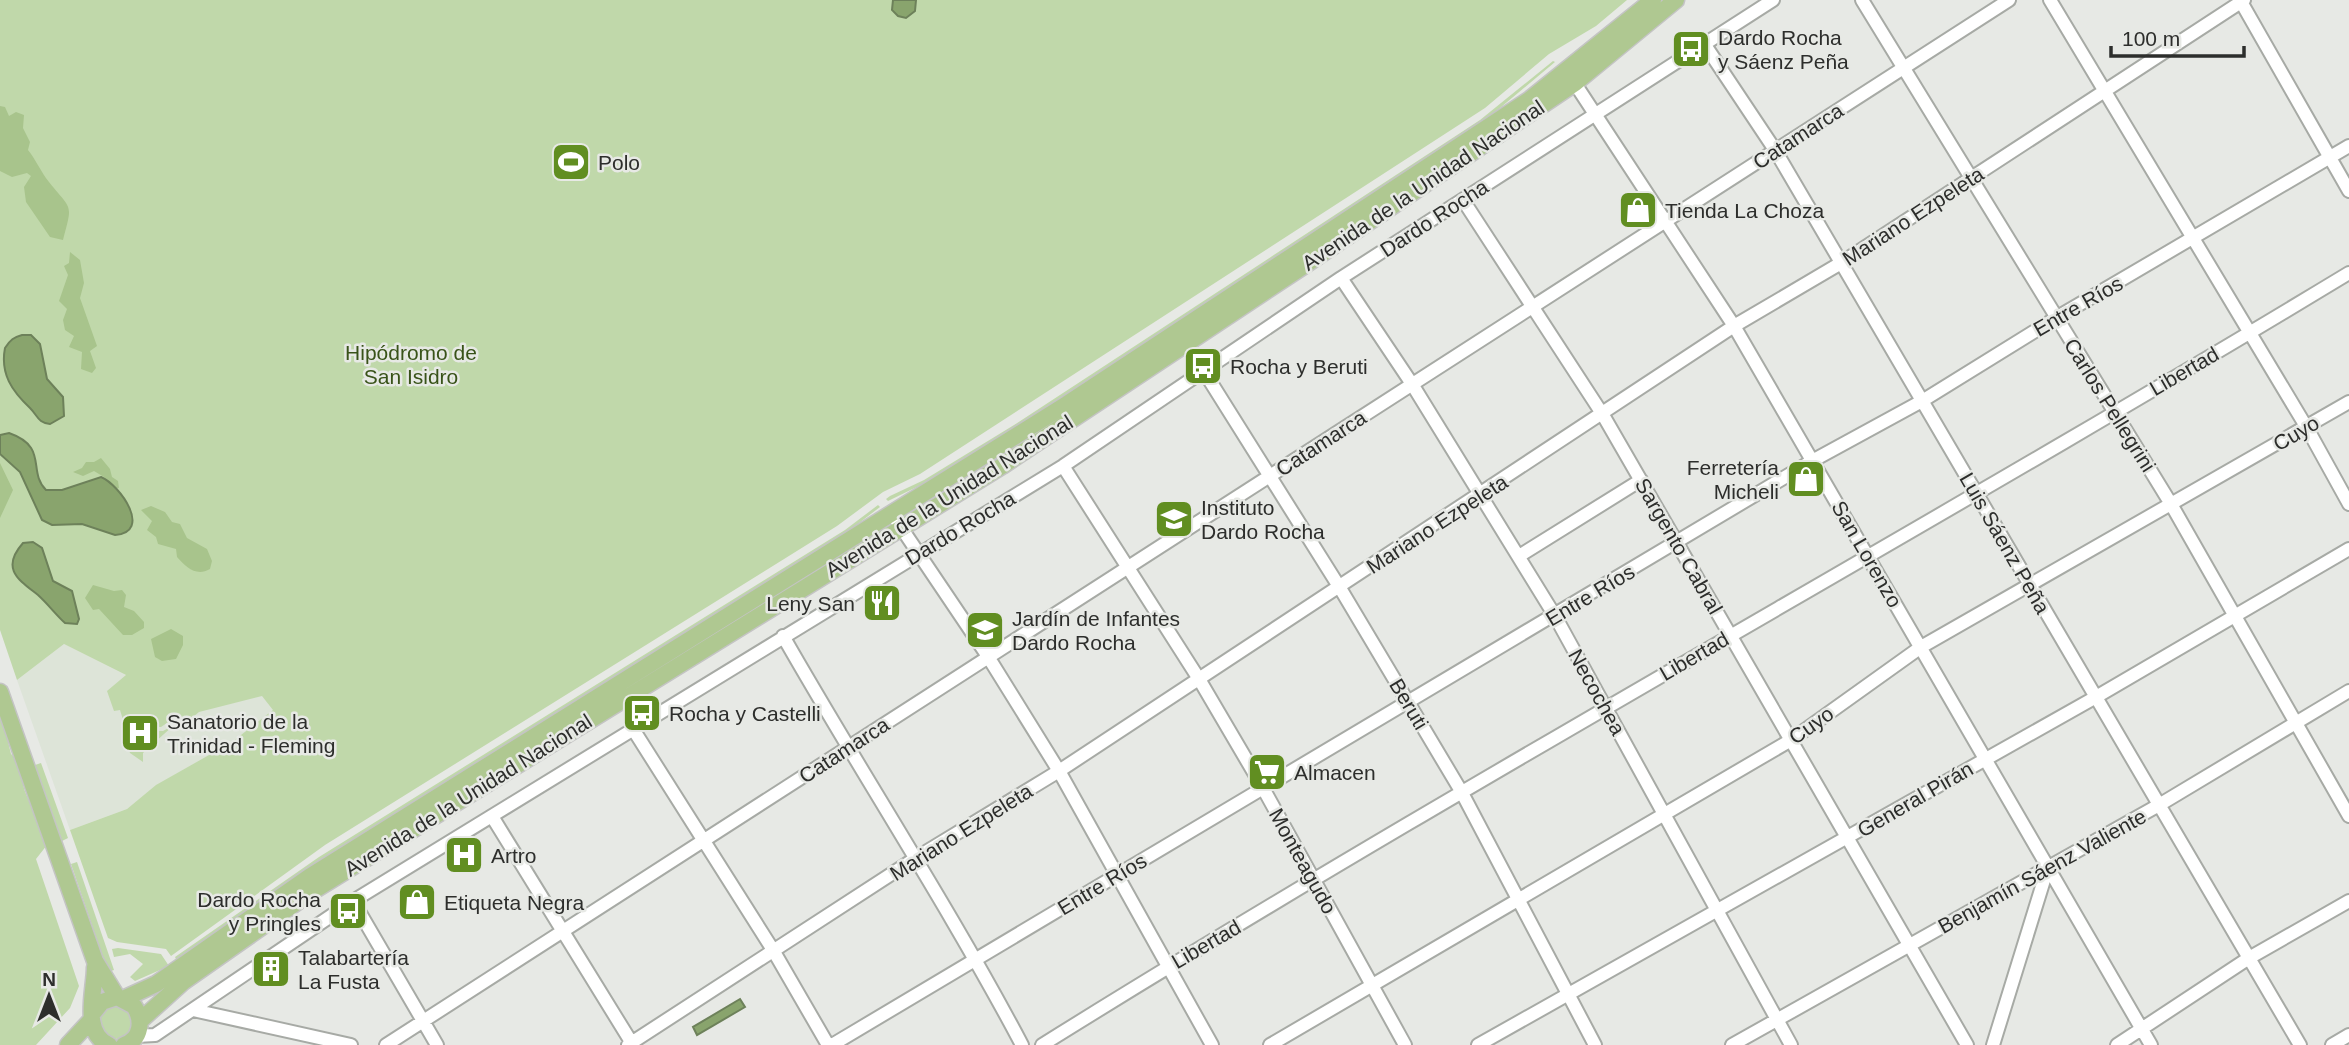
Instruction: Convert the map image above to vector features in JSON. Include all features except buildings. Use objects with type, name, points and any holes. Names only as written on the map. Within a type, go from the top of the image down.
[{"type":"main road","name":"Avenida de la Unidad Nacional","points":[[1571,78],[1653,0]]},
{"type":"main road","name":"Avenida de la Unidad Nacional","points":[[134,1037],[184,982],[310,893],[897,520],[1078,396],[1422,171],[1571,78],[1676,0]]},
{"type":"main road","name":"Avenida de la Unidad Nacional","points":[[93,1016],[102,1002],[156,984],[309,877],[897,520]]},
{"type":"main road","points":[[3,699],[12,746],[24,758],[95,961],[120,998],[134,1006],[134,1037]]},
{"type":"main road","points":[[95,961],[95,1035],[107,1045]]},
{"type":"main road","points":[[68,1045],[93,1016]]},
{"type":"street","name":"Dardo Rocha","points":[[134,1037],[155,1035],[353,901],[493,818],[918,552],[1063,466],[1205,373],[1341,278],[1773,0]]},
{"type":"street","name":"Carlos Pellegrini","points":[[1862,0],[2171,504],[2298,722],[2349,816]]},
{"type":"street","name":"Catamarca","points":[[386,1045],[987,655],[1127,569],[2009,0]]},
{"type":"street","points":[[2050,0],[2307,428],[2349,504]]},
{"type":"street","points":[[2242,1],[2349,191]]},
{"type":"street","name":"Mariano Ezpeleta","points":[[631,1044],[916,858],[1059,771],[1603,415],[1734,326],[1841,263],[2242,1]]},
{"type":"street","name":"Luis Sáenz Peña","points":[[1705,45],[1775,150],[2300,1045]]},
{"type":"street","name":"San Lorenzo","points":[[1571,78],[1734,326],[2151,1045]]},
{"type":"street","name":"Entre Ríos","points":[[830,1045],[1812,461],[1922,401],[2056,318],[2194,240],[2349,146]]},
{"type":"street","name":"Sargento Cabral","points":[[1463,200],[1603,415],[1967,1045]]},
{"type":"street","name":"Libertad","points":[[1042,1045],[1461,791],[1731,636],[1866,554],[1978,495],[2349,272]]},
{"type":"street","name":"Necochea","points":[[1341,278],[1412,384],[1555,616],[1791,1045]]},
{"type":"street","name":"Beruti","points":[[1205,373],[1340,588],[1461,791],[1595,1045]]},
{"type":"street","name":"Cuyo","points":[[1270,1045],[1791,740],[1921,647],[2349,402]]},
{"type":"street","name":"Monteagudo","points":[[1063,466],[1199,679],[1263,788],[1405,1045]]},
{"type":"street","points":[[1519,556],[1641,480]]},
{"type":"street","points":[[897,520],[987,655],[1059,771],[1212,1045]]},
{"type":"street","name":"General Pirán","points":[[1478,1045],[2096,697],[2349,549]]},
{"type":"street","points":[[783,636],[847,748],[976,958],[1022,1045]]},
{"type":"street","name":"Benjamín Sáenz Valiente","points":[[1732,1045],[2159,805],[2349,691]]},
{"type":"street","points":[[633,729],[830,1045]]},
{"type":"street","points":[[493,818],[631,1044]]},
{"type":"street","points":[[1993,1045],[2048,867]]},
{"type":"street","points":[[353,901],[437,1045]]},
{"type":"street","points":[[2117,1045],[2249,958],[2349,901]]},
{"type":"street","points":[[193,1010],[351,1045]]},
{"type":"street","points":[[2332,1045],[2349,1035]]},
{"type":"shaded area","points":[[893,0],[916,0],[915,11],[906,18],[898,16],[892,10]]},
{"type":"shaded area","points":[[0,106],[5,107],[9,116],[16,112],[24,115],[23,128],[30,142],[28,150],[66,203],[69,213],[63,240],[50,237],[26,202],[24,187],[31,176],[27,173],[12,177],[0,171]]},
{"type":"shaded area","points":[[70,252],[80,260],[84,283],[80,298],[97,346],[90,351],[96,368],[92,373],[81,369],[82,352],[69,347],[74,336],[65,330],[63,320],[67,309],[59,301],[68,275],[64,266],[69,263]]},
{"type":"shaded area","points":[[31,335],[40,344],[47,379],[63,397],[64,416],[50,424],[41,421],[18,395],[6,374],[5,348],[12,339]]},
{"type":"shaded area","points":[[9,433],[29,445],[41,483],[46,490],[62,490],[101,477],[124,498],[132,517],[132,526],[126,532],[115,535],[82,524],[52,525],[42,520],[20,472],[0,454],[0,435]]},
{"type":"shaded area","points":[[101,458],[110,469],[112,477],[118,481],[119,488],[114,489],[104,477],[94,471],[83,476],[73,472],[82,468],[86,462]]},
{"type":"shaded area","points":[[0,463],[13,490],[0,518]]},
{"type":"shaded area","points":[[151,506],[165,512],[172,522],[180,524],[187,538],[207,549],[212,561],[210,569],[200,572],[192,570],[177,557],[176,549],[158,544],[156,537],[147,530],[152,521],[141,510]]},
{"type":"shaded area","points":[[33,542],[42,548],[53,581],[72,591],[79,619],[77,624],[65,623],[15,573],[13,560],[16,552],[23,543]]},
{"type":"shaded area","points":[[93,585],[114,591],[122,590],[126,595],[124,607],[134,611],[144,622],[144,628],[132,635],[123,635],[99,609],[93,610],[85,598]]},
{"type":"shaded area","points":[[171,629],[183,636],[183,645],[176,659],[162,661],[155,657],[151,639]]},
{"type":"shaded area","name":"Sanatorio de la Trinidad - Fleming","points":[[64,644],[167,696],[263,695],[274,710],[232,742],[157,785],[127,809],[70,830],[17,680]]},
{"type":"shaded area","points":[[740,999],[745,1007],[697,1035],[693,1027]]},
{"type":"green space","name":"Hipódromo de San Isidro","points":[[0,0],[1627,0],[1596,26],[1549,54],[1485,108],[920,474],[883,492],[837,526],[325,845],[171,956],[166,949],[117,942],[108,938],[70,830],[127,809],[156,785],[232,742],[273,710],[262,696],[199,712],[187,722],[176,717],[161,727],[125,726],[120,710],[114,711],[107,691],[126,675],[64,644],[17,680],[0,630]]},
{"type":"green space","points":[[1555,62],[1482,123],[1067,395],[925,483],[888,501],[886,499],[924,480],[1014,425],[1480,120]]},
{"type":"green space","points":[[878,505],[880,507],[846,533],[321,860],[177,961],[175,957],[319,857],[845,530]]},
{"type":"green space","points":[[0,709],[11,754],[20,768],[24,789],[47,845],[36,859],[79,986],[70,1008],[36,1045],[0,1045]]},
{"type":"green space","points":[[174,725],[143,753],[143,762],[130,753],[121,730],[163,731]]},
{"type":"green space","points":[[41,763],[68,838],[62,841],[35,765]]},
{"type":"green space","points":[[77,862],[114,970],[108,972],[71,864]]},
{"type":"green space","points":[[112,949],[161,954],[169,966],[135,981],[130,977],[143,964],[130,954],[114,957]]},
{"type":"green space","points":[[115,1005],[127,1010],[132,1022],[127,1034],[115,1039],[103,1034],[98,1022],[103,1010]]},
{"type":"place","name":"Dardo Rocha y Sáenz Peña","points":[[1691,49]]},
{"type":"place","name":"Polo","points":[[571,162]]},
{"type":"place","name":"Tienda La Choza","points":[[1638,210]]},
{"type":"place","name":"Rocha y Beruti","points":[[1203,366]]},
{"type":"place","name":"Ferretería Micheli","points":[[1806,479]]},
{"type":"place","name":"Instituto Dardo Rocha","points":[[1174,519]]},
{"type":"place","name":"Leny San","points":[[882,603]]},
{"type":"place","name":"Jardín de Infantes Dardo Rocha","points":[[985,630]]},
{"type":"place","name":"Rocha y Castelli","points":[[642,713]]},
{"type":"place","name":"Sanatorio de la Trinidad - Fleming","points":[[140,733]]},
{"type":"place","name":"Almacen","points":[[1267,772]]},
{"type":"place","name":"Artro","points":[[464,855]]},
{"type":"place","name":"Etiqueta Negra","points":[[417,902]]},
{"type":"place","name":"Dardo Rocha y Pringles","points":[[348,911]]},
{"type":"place","name":"Talabartería La Fusta","points":[[271,969]]}]
